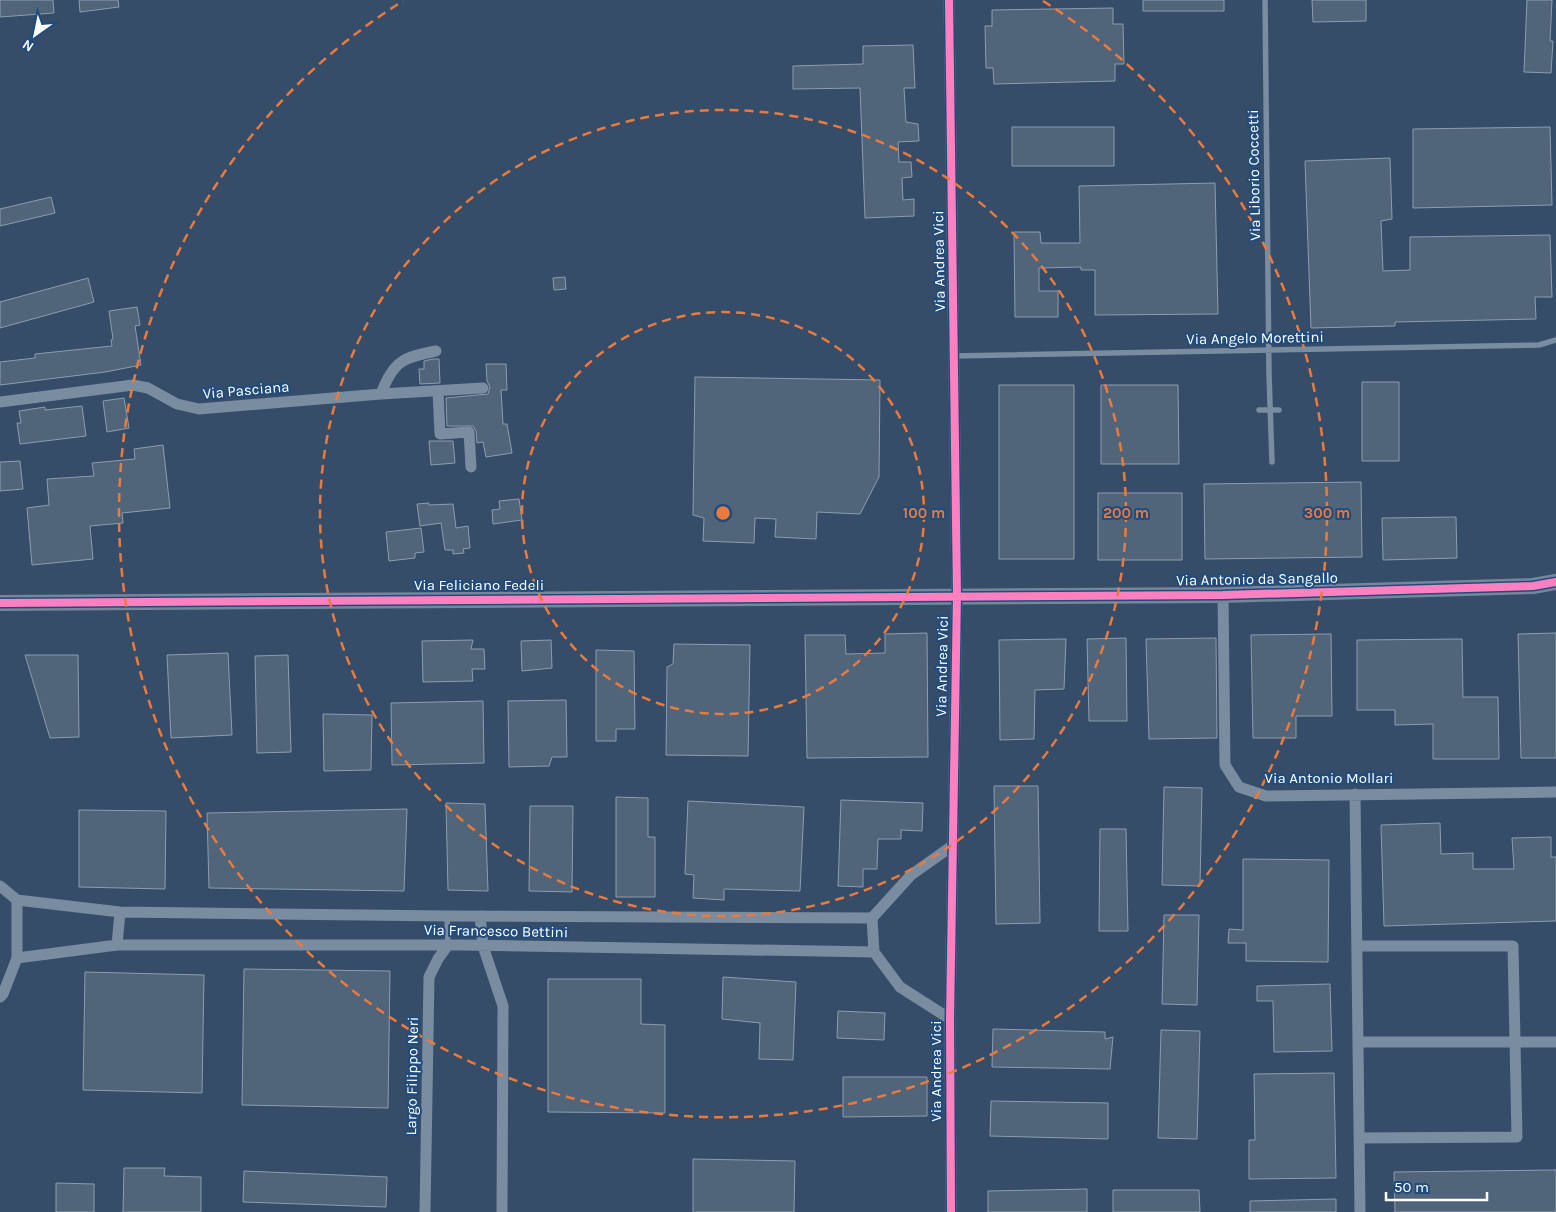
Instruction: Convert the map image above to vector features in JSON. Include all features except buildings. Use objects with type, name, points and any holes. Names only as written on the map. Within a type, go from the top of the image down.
[{"type":"street","name":"Via Andrea Vici","points":[[949,0],[957,595],[950,1019],[951,1212]]},
{"type":"street","points":[[381,394],[388,378],[400,363],[414,355],[436,351]]},
{"type":"street","name":"Via Pasciana","points":[[0,402],[132,385],[148,388],[177,404],[199,409],[381,394],[483,388]]},
{"type":"street","points":[[438,391],[440,434],[469,432],[471,467]]},
{"type":"street","name":"Via Antonio da Sangallo","points":[[957,595],[1223,595],[1533,586],[1556,582]]},
{"type":"street","name":"Via Feliciano Fedeli","points":[[0,603],[957,595]]},
{"type":"street","name":"Via Antonio Mollari","points":[[1223,595],[1225,765],[1239,787],[1266,796],[1556,792]]},
{"type":"street","points":[[1355,794],[1360,1212]]},
{"type":"street","points":[[950,1019],[900,987],[874,952],[872,918],[911,875],[952,846]]},
{"type":"street","points":[[0,886],[17,900],[17,958],[0,997]]},
{"type":"street","name":"Via Francesco Bettini","points":[[17,900],[120,912],[872,918]]},
{"type":"street","points":[[117,945],[120,912]]},
{"type":"street","points":[[480,916],[483,946],[503,1006],[502,1212]]},
{"type":"street","name":"Via Francesco Bettini","points":[[17,958],[117,945],[448,945],[874,952]]},
{"type":"street","name":"Largo Filippo Neri","points":[[425,1212],[429,977],[448,945]]},
{"type":"street","points":[[1357,946],[1513,946],[1517,1137],[1359,1138]]},
{"type":"street","points":[[1358,1042],[1556,1042]]},
{"type":"lane","name":"Via Liborio Coccetti","points":[[1265,0],[1272,462]]},
{"type":"lane","name":"Via Angelo Morettini","points":[[954,356],[1539,345],[1556,340]]},
{"type":"lane","points":[[1260,410],[1279,410]]},
{"type":"lane","points":[[447,916],[448,945]]},
{"type":"cycle path","points":[[949,0],[957,595],[950,1019],[951,1212]]},
{"type":"cycle path","points":[[0,603],[1223,595],[1533,586],[1556,582]]}]
